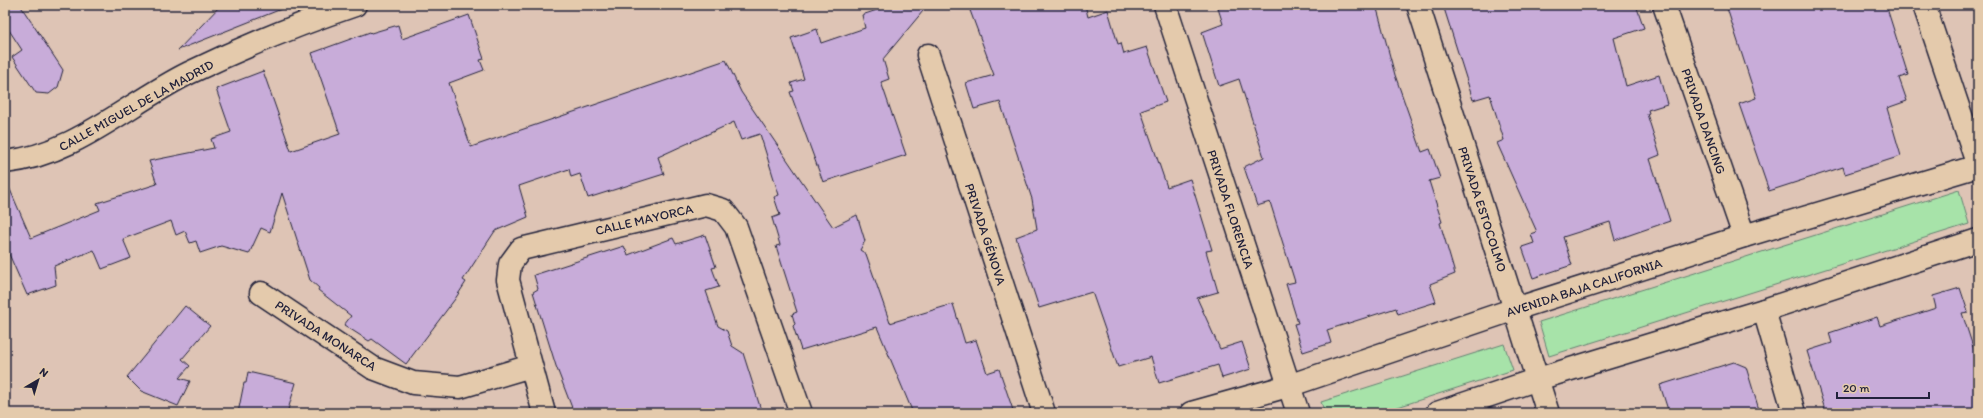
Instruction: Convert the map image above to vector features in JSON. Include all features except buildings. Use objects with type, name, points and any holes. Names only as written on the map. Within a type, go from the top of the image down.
[{"type":"street","name":"CALLE MIGUEL DE LA MADRID","points":[[5,162],[20,161],[69,145],[189,74],[302,24],[355,5]]},
{"type":"street","name":"PRIVADA FLORENCIA","points":[[1165,5],[1298,413]]},
{"type":"street","name":"PRIVADA ESTOCOLMO","points":[[1418,5],[1548,413]]},
{"type":"street","name":"PRIVADA DANCING","points":[[1664,5],[1744,236]]},
{"type":"street","points":[[1924,5],[1978,166]]},
{"type":"street","name":"PRIVADA GÉNOVA","points":[[928,55],[1044,413]]},
{"type":"street","name":"AVENIDA BAJA CALIFORNIA","points":[[1191,413],[1288,386],[1515,309],[1744,236],[1978,166]]},
{"type":"street","name":"CALLE MAYORCA","points":[[544,413],[508,280],[510,264],[521,249],[706,205],[723,210],[736,227],[801,413]]},
{"type":"street","points":[[1437,413],[1538,379],[1764,310],[1978,240]]},
{"type":"street","name":"PRIVADA MONARCA","points":[[261,293],[373,368],[413,384],[460,386],[531,366]]},
{"type":"street","points":[[1764,310],[1794,413]]},
{"type":"green space","points":[[1959,190],[1969,224],[1549,356],[1539,322]]},
{"type":"green space","points":[[1504,344],[1513,370],[1379,413],[1325,413],[1321,402]]}]
